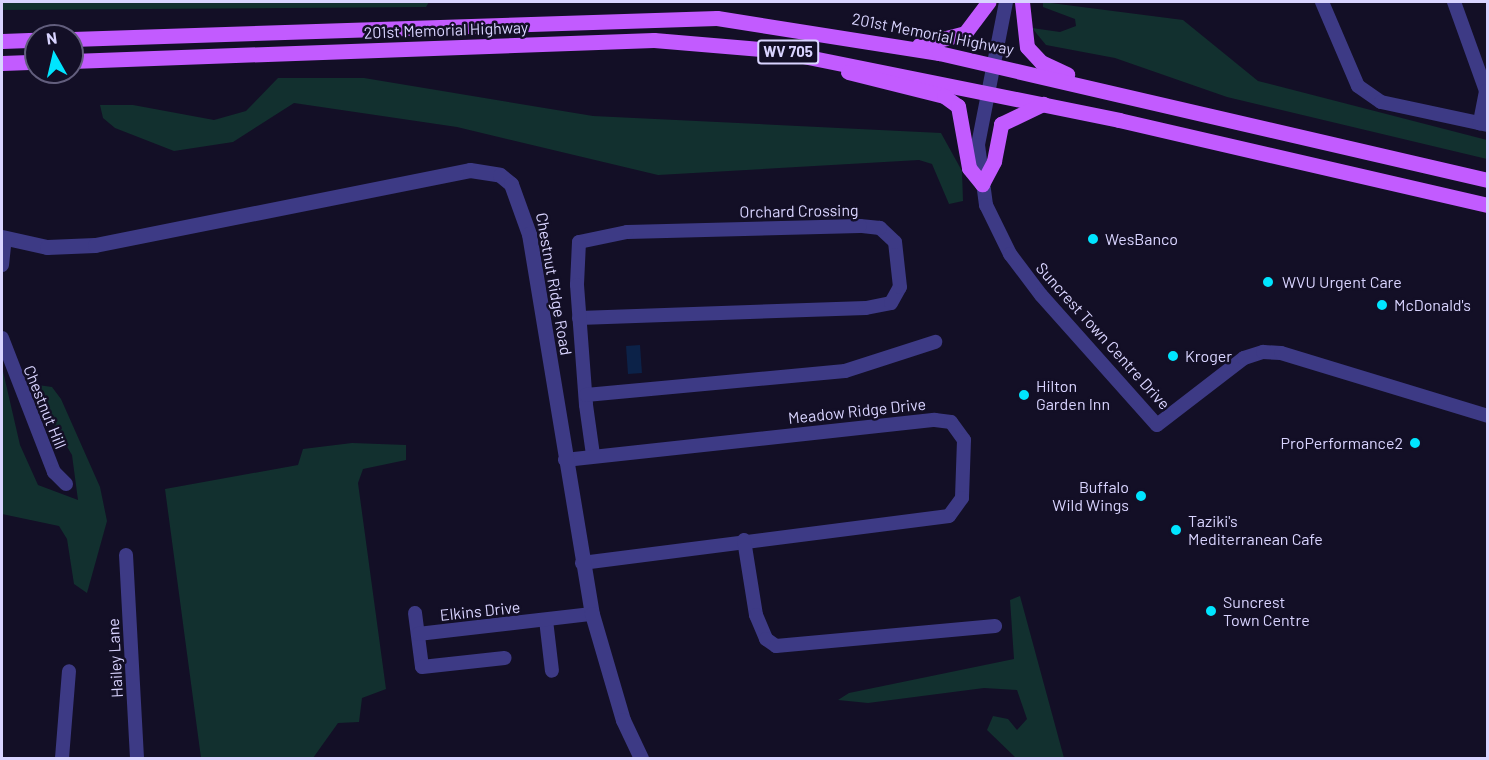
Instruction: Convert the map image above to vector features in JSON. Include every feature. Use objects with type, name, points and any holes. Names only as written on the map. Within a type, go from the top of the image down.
[{"type":"main road","points":[[908,46],[965,33],[988,2]]},
{"type":"main road","points":[[1022,2],[1021,29],[1041,62],[1115,90]]},
{"type":"main road","name":"201st Memorial Highway","points":[[84,39],[673,16],[908,46],[1115,90],[1488,180]]},
{"type":"main road","points":[[2,41],[24,40]]},
{"type":"main road","name":"201st Memorial Highway","points":[[84,61],[654,40],[809,56],[1044,104],[1488,205]]},
{"type":"main road","points":[[809,56],[845,71],[944,96],[958,106],[969,168],[982,184],[994,161],[1001,124],[1044,104]]},
{"type":"main road","points":[[2,63],[24,62]]},
{"type":"street","name":"Suncrest Town Centre Drive","points":[[1006,2],[992,64],[978,145],[982,184],[1010,254],[1157,425],[1244,358],[1263,352],[1281,352],[1488,416]]},
{"type":"street","points":[[1322,2],[1358,86],[1381,102],[1484,124],[1486,91],[1454,2]]},
{"type":"street","name":"Chestnut Ridge Road","points":[[3,238],[48,247],[95,245],[454,172],[500,175],[519,197],[529,234],[592,614],[623,720],[641,759]]},
{"type":"street","name":"Orchard Crossing","points":[[579,318],[867,308],[891,303],[900,287],[896,242],[880,228],[860,226],[591,236],[579,242],[576,253],[579,318],[593,455]]},
{"type":"street","points":[[2,266],[3,238]]},
{"type":"street","name":"Chestnut Hill","points":[[2,338],[54,472],[66,484]]},
{"type":"street","points":[[586,395],[845,371],[935,342]]},
{"type":"street","name":"Meadow Ridge Drive","points":[[565,460],[593,455],[935,420],[951,422],[964,440],[962,498],[949,516],[744,540],[582,563]]},
{"type":"street","points":[[744,540],[756,615],[766,639],[776,646],[995,626]]},
{"type":"street","name":"Hailey Lane","points":[[126,555],[137,759]]},
{"type":"street","name":"Elkins Drive","points":[[415,614],[422,667],[505,658]]},
{"type":"street","name":"Elkins Drive","points":[[418,634],[592,614]]},
{"type":"street","name":"Elkins Drive","points":[[546,620],[552,671]]},
{"type":"street","points":[[62,759],[69,671]]},
{"type":"green space","points":[[2,2],[429,2],[426,7],[2,10]]},
{"type":"green space","points":[[1043,2],[1183,20],[1258,81],[1487,140],[1487,159],[1227,97],[1115,58],[1046,45],[1032,28],[1060,32],[1076,26],[1075,19],[1043,7]]},
{"type":"green space","points":[[278,78],[364,78],[593,116],[941,133],[962,171],[963,201],[949,204],[932,164],[919,160],[658,175],[457,127],[294,103],[233,142],[174,151],[115,128],[103,118],[100,105],[133,105],[214,120],[246,111]]},
{"type":"green space","points":[[2,367],[20,445],[38,485],[78,500],[72,455],[48,415],[38,385],[52,387],[61,399],[100,487],[107,521],[87,593],[74,584],[67,539],[59,526],[2,514]]},
{"type":"green space","points":[[352,443],[406,445],[406,460],[363,469],[358,483],[386,689],[362,698],[359,722],[338,723],[313,758],[201,758],[165,489],[298,465],[303,449]]},
{"type":"green space","points":[[1020,596],[1064,758],[1016,758],[987,730],[993,716],[1008,719],[1017,730],[1027,719],[1017,690],[984,688],[868,703],[838,700],[849,693],[1014,659],[1010,600]]},
{"type":"water","points":[[640,345],[642,373],[628,374],[626,346]]},
{"type":"place","name":"WesBanco","points":[[1093,239]]},
{"type":"place","name":"WVU Urgent Care","points":[[1268,282]]},
{"type":"place","name":"McDonald's","points":[[1382,305]]},
{"type":"place","name":"Kroger","points":[[1173,356]]},
{"type":"place","name":"Hilton Garden Inn","points":[[1024,395]]},
{"type":"place","name":"ProPerformance2","points":[[1415,443]]},
{"type":"place","name":"Buffalo Wild Wings","points":[[1141,496]]},
{"type":"place","name":"Taziki's Mediterranean Cafe","points":[[1176,530]]},
{"type":"place","name":"Suncrest Town Centre","points":[[1211,611]]}]
